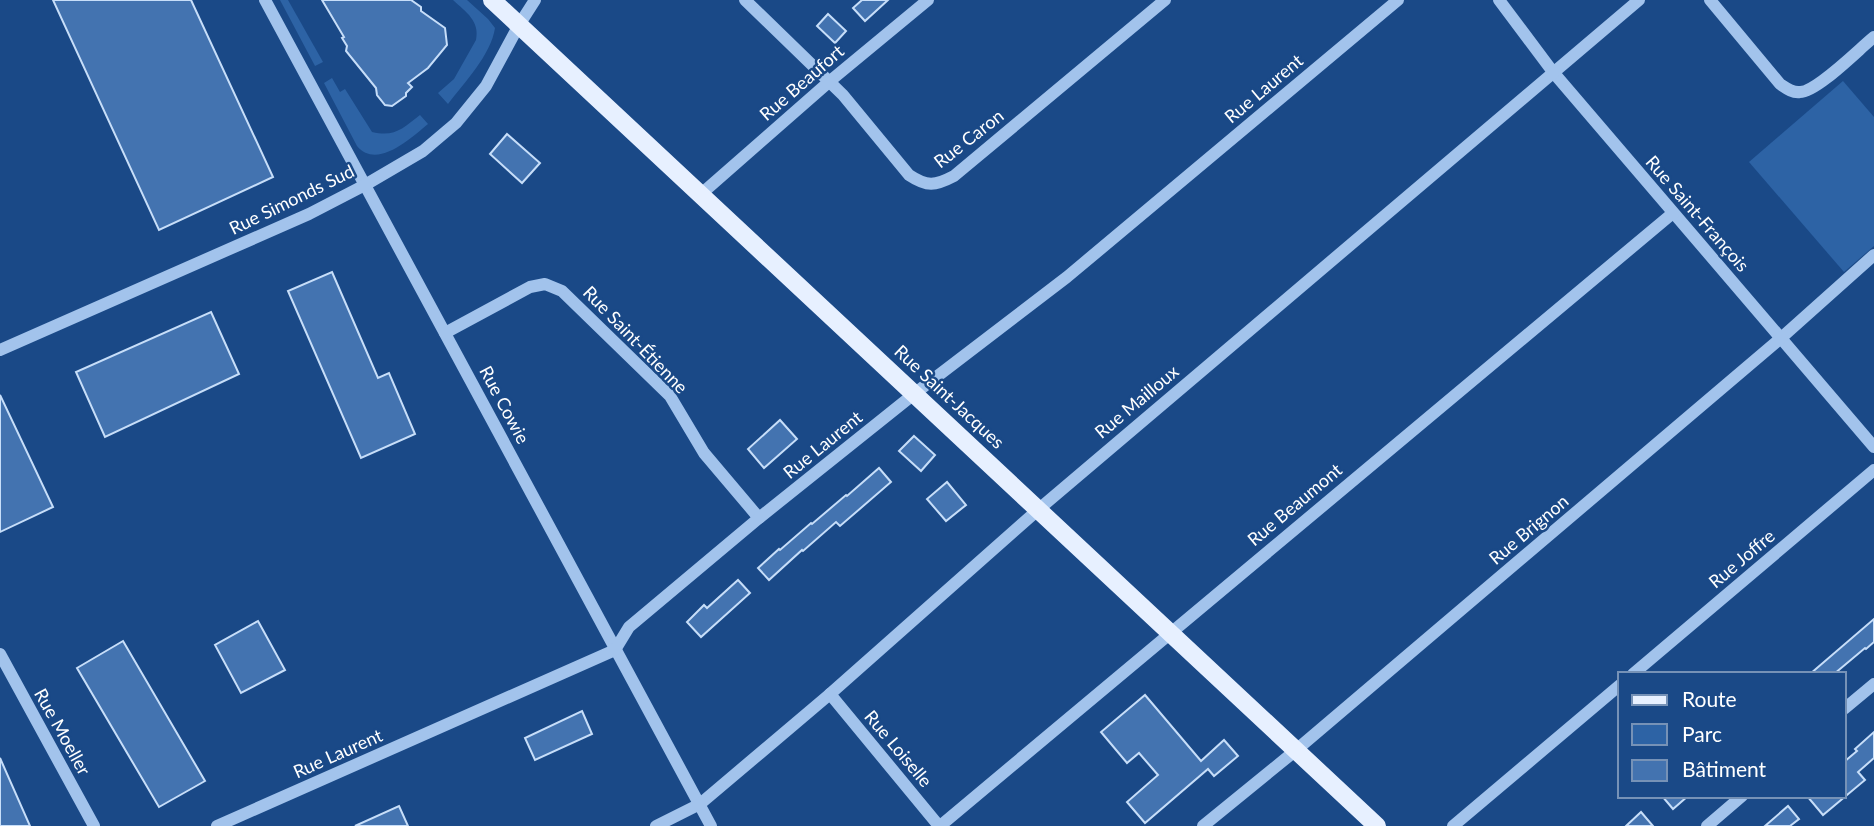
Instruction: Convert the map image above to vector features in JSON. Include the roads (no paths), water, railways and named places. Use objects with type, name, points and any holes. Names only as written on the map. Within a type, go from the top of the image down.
[{"type":"main road","name":"Rue Saint-Jacques","points":[[492,0],[1377,826]]},
{"type":"street","name":"Rue Cowie","points":[[265,0],[711,826]]},
{"type":"street","name":"Rue Simonds Sud","points":[[0,350],[309,214],[423,151],[456,122],[486,86],[534,0]]},
{"type":"street","name":"Rue Caron","points":[[745,0],[844,95],[909,175],[922,184],[939,184],[954,176],[1165,0]]},
{"type":"street","name":"Rue Beaufort","points":[[700,195],[830,81],[928,0]]},
{"type":"street","name":"Rue Laurent","points":[[217,826],[615,650],[629,627],[759,518],[914,394],[1067,277],[1398,0]]},
{"type":"street","name":"Rue Saint-François","points":[[1499,0],[1553,72],[1874,447]]},
{"type":"street","name":"Rue Mailloux","points":[[656,826],[700,804],[830,694],[1039,509],[1639,0]]},
{"type":"street","points":[[1710,0],[1780,84],[1798,93],[1810,90],[1820,83],[1874,37]]},
{"type":"street","name":"Rue Beaumont","points":[[939,826],[1673,213]]},
{"type":"street","name":"Rue Brignon","points":[[1203,826],[1296,751],[1781,338],[1874,255]]},
{"type":"street","name":"Rue Saint-Étienne","points":[[445,333],[530,287],[545,284],[562,291],[670,396],[704,453],[759,518]]},
{"type":"street","name":"Rue Joffre","points":[[1635,672],[1874,470]]},
{"type":"street","name":"Rue Moeller","points":[[0,654],[94,826]]},
{"type":"street","points":[[1846,707],[1874,684]]},
{"type":"street","points":[[1453,826],[1618,687]]},
{"type":"street","name":"Rue Loiselle","points":[[830,694],[939,826]]},
{"type":"street","points":[[1707,826],[1740,798]]}]
